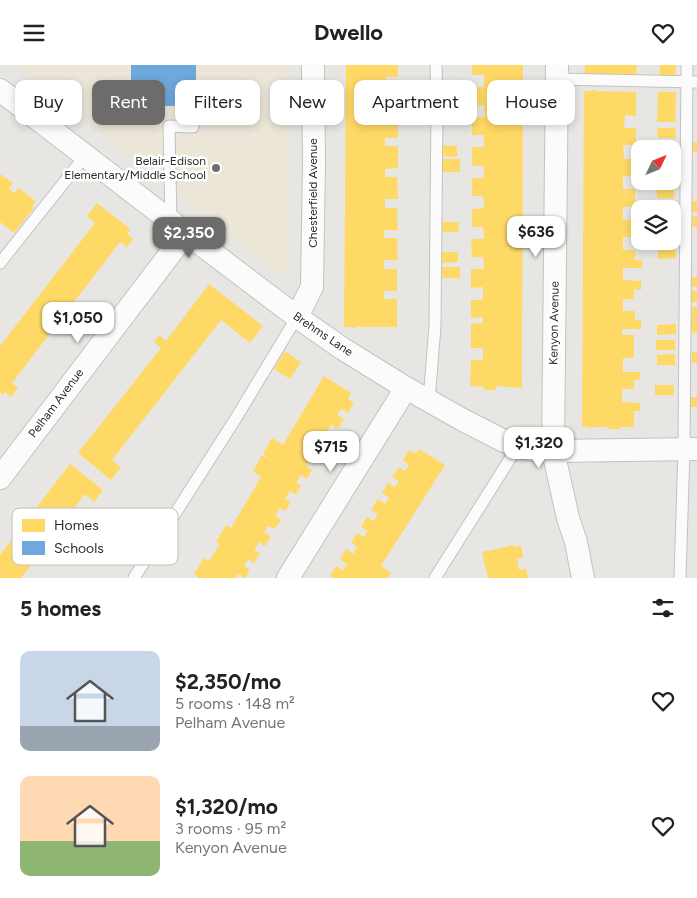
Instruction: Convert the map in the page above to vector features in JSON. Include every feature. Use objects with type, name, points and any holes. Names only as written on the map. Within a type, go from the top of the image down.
[{"type":"street","name":"Chesterfield Avenue","points":[[297,317],[312,287],[313,65]]},
{"type":"street","name":"Kenyon Avenue","points":[[557,72],[553,451],[583,578]]},
{"type":"street","name":"Brehms Lane","points":[[0,90],[178,228],[297,317],[406,388],[486,433],[533,450],[690,449]]},
{"type":"street","name":"Pelham Avenue","points":[[0,478],[178,228]]},
{"type":"street","points":[[288,578],[406,388]]},
{"type":"lane","points":[[429,401],[435,326],[438,106],[436,65]]},
{"type":"lane","points":[[680,578],[690,449],[692,83],[687,65]]},
{"type":"lane","points":[[557,72],[692,83]]},
{"type":"lane","points":[[178,228],[169,127],[193,127]]},
{"type":"lane","points":[[0,263],[85,156]]},
{"type":"lane","points":[[178,509],[297,317]]},
{"type":"lane","points":[[435,578],[518,446]]},
{"type":"lane","points":[[134,578],[142,565]]},
{"type":"shaded area","name":"Belair-Edison Elementary/Middle School","points":[[17,65],[289,65],[289,80],[270,80],[270,125],[289,125],[288,270],[277,275],[82,118],[82,80],[36,80]]},
{"type":"building: Homes","points":[[346,65],[398,65],[398,77],[386,77],[386,80],[354,80],[354,125],[398,125],[398,138],[385,138],[385,146],[398,146],[398,168],[385,169],[385,177],[397,177],[398,199],[385,199],[385,208],[397,208],[398,230],[384,230],[384,238],[397,238],[398,260],[384,260],[384,269],[397,269],[397,291],[384,291],[384,299],[397,299],[397,327],[344,327]]},
{"type":"building: Homes","points":[[472,65],[523,65],[523,80],[487,80],[487,125],[523,125],[522,388],[496,386],[496,390],[484,390],[484,387],[470,386],[471,360],[483,360],[483,348],[471,348],[471,324],[483,323],[483,317],[471,318],[471,300],[483,300],[483,287],[471,288],[471,269],[484,269],[483,257],[472,257],[471,239],[484,239],[483,227],[472,227],[472,209],[484,208],[484,202],[483,196],[472,196],[472,178],[484,178],[484,166],[472,166],[472,147],[484,147],[484,135],[472,135],[472,125],[477,125],[477,117],[485,117],[484,105],[477,105],[477,87],[484,87],[484,75],[472,75]]},
{"type":"building: Homes","points":[[585,65],[637,65],[636,78],[584,77]]},
{"type":"building: Homes","points":[[660,65],[676,65],[675,77],[659,77]]},
{"type":"building: Homes","points":[[584,91],[636,92],[636,116],[625,115],[624,128],[636,128],[636,140],[631,140],[631,145],[623,145],[624,159],[631,159],[631,176],[623,176],[623,189],[635,190],[635,200],[631,200],[631,206],[623,207],[623,220],[631,220],[631,237],[623,237],[623,250],[635,250],[635,260],[642,260],[642,268],[623,268],[623,280],[641,281],[641,290],[634,289],[634,299],[623,299],[623,311],[635,311],[635,320],[641,320],[641,329],[622,329],[622,335],[634,335],[634,358],[623,358],[623,372],[640,372],[640,380],[634,380],[634,389],[622,389],[622,402],[640,403],[640,411],[634,411],[634,427],[620,427],[620,429],[582,426]]},
{"type":"building: Homes","points":[[658,92],[676,92],[675,122],[657,122]]},
{"type":"building: Homes","points":[[657,128],[675,128],[676,138],[658,138]]},
{"type":"building: Homes","points":[[693,142],[697,142],[697,152],[693,151]]},
{"type":"building: Homes","points":[[441,145],[457,146],[457,157],[441,156]]},
{"type":"building: Homes","points":[[441,159],[460,159],[460,172],[441,172]]},
{"type":"building: Homes","points":[[0,174],[13,183],[9,188],[14,193],[19,188],[36,202],[32,207],[34,208],[14,233],[0,222]]},
{"type":"building: Homes","points":[[657,190],[674,190],[674,198],[657,198]]},
{"type":"building: Homes","points":[[692,201],[697,201],[697,212],[692,212]]},
{"type":"building: Homes","points":[[97,203],[130,229],[127,234],[133,239],[127,247],[120,242],[12,383],[18,388],[11,397],[5,392],[3,395],[0,393],[0,346],[95,223],[87,216]]},
{"type":"building: Homes","points":[[692,216],[697,216],[697,227],[692,227]]},
{"type":"building: Homes","points":[[440,222],[459,222],[458,232],[440,232]]},
{"type":"building: Homes","points":[[658,250],[675,250],[676,258],[658,259]]},
{"type":"building: Homes","points":[[440,252],[458,252],[458,262],[440,263]]},
{"type":"building: Homes","points":[[442,267],[460,267],[460,278],[442,278]]},
{"type":"building: Homes","points":[[692,277],[697,277],[697,287],[692,287]]},
{"type":"building: Homes","points":[[209,284],[263,326],[250,343],[221,320],[112,460],[121,467],[111,480],[78,453],[161,348],[154,342],[159,335],[166,341]]},
{"type":"building: Homes","points":[[691,291],[697,291],[697,302],[690,302]]},
{"type":"building: Homes","points":[[692,307],[697,307],[697,333],[690,332]]},
{"type":"building: Homes","points":[[676,324],[676,334],[657,335],[657,325]]},
{"type":"building: Homes","points":[[656,340],[675,340],[675,350],[656,350]]},
{"type":"building: Homes","points":[[285,351],[301,362],[290,379],[274,369]]},
{"type":"building: Homes","points":[[692,352],[697,352],[697,363],[692,363]]},
{"type":"building: Homes","points":[[675,354],[675,365],[657,365],[657,355]]},
{"type":"building: Homes","points":[[324,376],[351,393],[348,399],[354,402],[348,413],[341,409],[337,415],[344,419],[338,429],[331,425],[327,432],[334,436],[327,446],[320,442],[316,449],[323,453],[318,462],[310,458],[306,466],[312,470],[307,479],[301,475],[296,483],[301,486],[296,495],[290,491],[285,499],[291,502],[285,511],[280,508],[275,516],[281,520],[275,529],[268,526],[264,532],[271,536],[265,546],[258,542],[254,550],[260,553],[254,563],[248,559],[244,566],[250,570],[245,578],[238,574],[236,578],[198,578],[194,574],[204,558],[209,561],[220,544],[216,542],[226,525],[231,528],[261,477],[253,471],[262,455],[272,461],[263,454],[272,438],[283,445]]},
{"type":"building: Homes","points":[[655,385],[674,385],[674,395],[655,395]]},
{"type":"building: Homes","points":[[689,397],[697,397],[697,407],[690,407]]},
{"type":"building: Homes","points":[[419,449],[445,465],[381,566],[391,573],[388,578],[333,578],[330,576],[336,566],[343,570],[346,566],[347,564],[340,559],[346,549],[353,554],[357,547],[351,543],[357,533],[364,537],[368,531],[361,527],[367,517],[374,521],[378,514],[371,510],[378,499],[385,504],[389,498],[382,493],[388,483],[395,487],[399,481],[392,477],[399,467],[405,471],[409,465],[403,460],[409,450],[416,454]]},
{"type":"building: Homes","points":[[70,464],[103,490],[94,502],[85,494],[74,508],[36,508]]},
{"type":"building: Homes","points":[[12,539],[12,565],[31,565],[21,578],[0,578],[0,555]]},
{"type":"building: Homes","points":[[514,545],[514,547],[521,546],[523,557],[517,559],[519,570],[526,568],[528,578],[488,578],[482,552]]},
{"type":"building: Schools","points":[[131,65],[196,65],[196,80],[175,80],[175,106],[165,106],[165,80],[131,80]]},
{"type":"place","name":"Belair-Edison Elementary/Middle School","points":[[216,168]]}]
